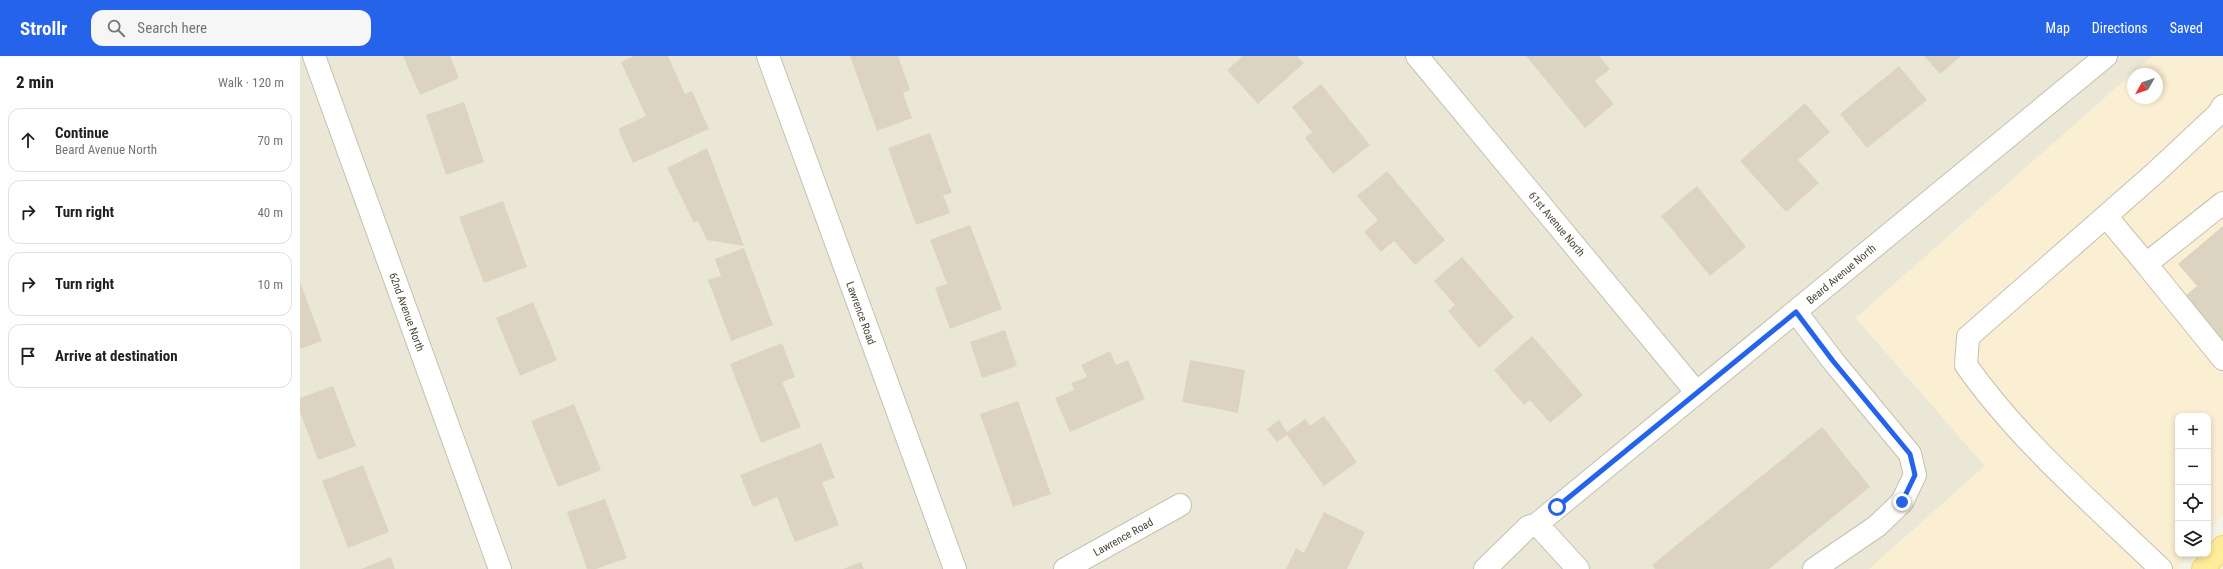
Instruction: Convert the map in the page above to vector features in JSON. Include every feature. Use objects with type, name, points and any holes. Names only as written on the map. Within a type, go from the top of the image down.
[{"type":"main road","points":[[2203,569],[2223,547]]},
{"type":"street","name":"62nd Avenue North","points":[[314,56],[500,569]]},
{"type":"street","name":"Lawrence Road","points":[[768,56],[955,569]]},
{"type":"street","name":"61st Avenue North","points":[[1417,56],[1697,393]]},
{"type":"street","name":"Beard Avenue North","points":[[1485,569],[1528,527],[1537,524],[2106,56]]},
{"type":"street","points":[[2161,569],[2060,473],[2006,417],[1966,365],[1968,337],[2156,172],[2218,114],[2223,106]]},
{"type":"street","points":[[2146,264],[2223,203]]},
{"type":"street","points":[[2106,216],[2223,359]]},
{"type":"street","points":[[1796,312],[1833,361],[1910,454],[1915,475],[1902,502],[1877,526],[1814,569]]},
{"type":"street","name":"Lawrence Road","points":[[1065,569],[1180,505]]},
{"type":"street","points":[[1537,524],[1578,569]]},
{"type":"shaded area","points":[[300,56],[2152,56],[2138,68],[2127,68],[2127,78],[1856,318],[1985,466],[1869,569],[300,569]]},
{"type":"shaded area","points":[[2152,56],[2223,56],[2223,514],[2211,528],[2211,413],[2175,413],[2175,557],[2187,557],[2177,569],[1869,569],[1985,466],[1856,318],[2127,78],[2127,104],[2163,104],[2163,68],[2138,68]]},
{"type":"building","points":[[403,56],[450,56],[459,78],[420,95]]},
{"type":"building","points":[[634,56],[668,56],[685,94],[692,91],[709,129],[633,163],[618,129],[646,116],[621,62]]},
{"type":"building","points":[[850,56],[898,56],[910,90],[903,93],[912,118],[877,131]]},
{"type":"building","points":[[1243,56],[1297,56],[1304,63],[1258,104],[1227,70]]},
{"type":"building","points":[[1526,56],[1599,56],[1610,69],[1595,81],[1614,104],[1585,128]]},
{"type":"building","points":[[1924,56],[1961,56],[1940,74]]},
{"type":"building","points":[[1899,66],[1927,100],[1867,148],[1840,114]]},
{"type":"building","points":[[1321,84],[1370,145],[1333,174],[1305,138],[1312,132],[1292,107]]},
{"type":"building","points":[[464,102],[484,162],[446,175],[426,115]]},
{"type":"building","points":[[1805,103],[1830,132],[1798,160],[1819,183],[1786,212],[1740,161]]},
{"type":"building","points":[[930,133],[952,193],[943,195],[950,213],[916,225],[888,148]]},
{"type":"building","points":[[707,148],[744,246],[707,240],[698,221],[694,223],[667,168]]},
{"type":"building","points":[[1387,171],[1445,240],[1415,265],[1394,241],[1381,252],[1364,232],[1378,220],[1357,196]]},
{"type":"building","points":[[1697,186],[1746,247],[1710,276],[1661,216]]},
{"type":"building","points":[[503,201],[527,267],[484,283],[459,217]]},
{"type":"building","points":[[970,225],[1002,309],[950,329],[935,288],[947,284],[930,240]]},
{"type":"building","points":[[2223,226],[2223,345],[2183,298],[2197,286],[2178,264]]},
{"type":"building","points":[[744,248],[773,325],[731,341],[708,280],[721,276],[715,259]]},
{"type":"building","points":[[1462,257],[1514,317],[1479,348],[1448,311],[1455,305],[1434,281]]},
{"type":"building","points":[[300,282],[322,341],[300,349]]},
{"type":"building","points":[[533,302],[557,360],[520,376],[496,318]]},
{"type":"building","points":[[1005,330],[1017,366],[982,378],[970,342]]},
{"type":"building","points":[[1532,336],[1583,395],[1550,423],[1530,400],[1524,405],[1494,370]]},
{"type":"building","points":[[782,343],[795,377],[782,382],[801,427],[761,443],[730,364]]},
{"type":"building","points":[[1110,351],[1116,365],[1128,360],[1145,399],[1070,432],[1055,398],[1074,390],[1071,383],[1087,377],[1081,365]]},
{"type":"building","points":[[1190,360],[1245,370],[1238,413],[1182,402]]},
{"type":"building","points":[[333,386],[356,446],[318,460],[300,412],[300,398]]},
{"type":"building","points":[[1018,401],[1051,494],[1013,507],[980,414]]},
{"type":"building","points":[[574,404],[601,470],[558,487],[531,421]]},
{"type":"building","points":[[1324,416],[1357,462],[1324,486],[1287,435],[1277,442],[1267,429],[1279,420],[1287,432],[1305,419],[1310,426]]},
{"type":"building","points":[[1822,427],[1870,487],[1769,569],[1655,569],[1652,565]]},
{"type":"building","points":[[821,443],[835,478],[822,482],[839,525],[795,542],[777,497],[753,507],[740,475]]},
{"type":"building","points":[[363,465],[389,532],[348,548],[322,481]]},
{"type":"building","points":[[605,499],[627,558],[596,569],[587,569],[567,512]]},
{"type":"building","points":[[1324,512],[1365,532],[1347,569],[1286,569],[1296,548],[1304,553]]},
{"type":"building","points":[[391,557],[395,569],[361,569]]},
{"type":"building","points":[[861,562],[864,569],[843,569]]},
{"type":"route","points":[[1557,507],[1796,312],[1833,361],[1910,454],[1915,475],[1910,489],[1902,502]]}]
